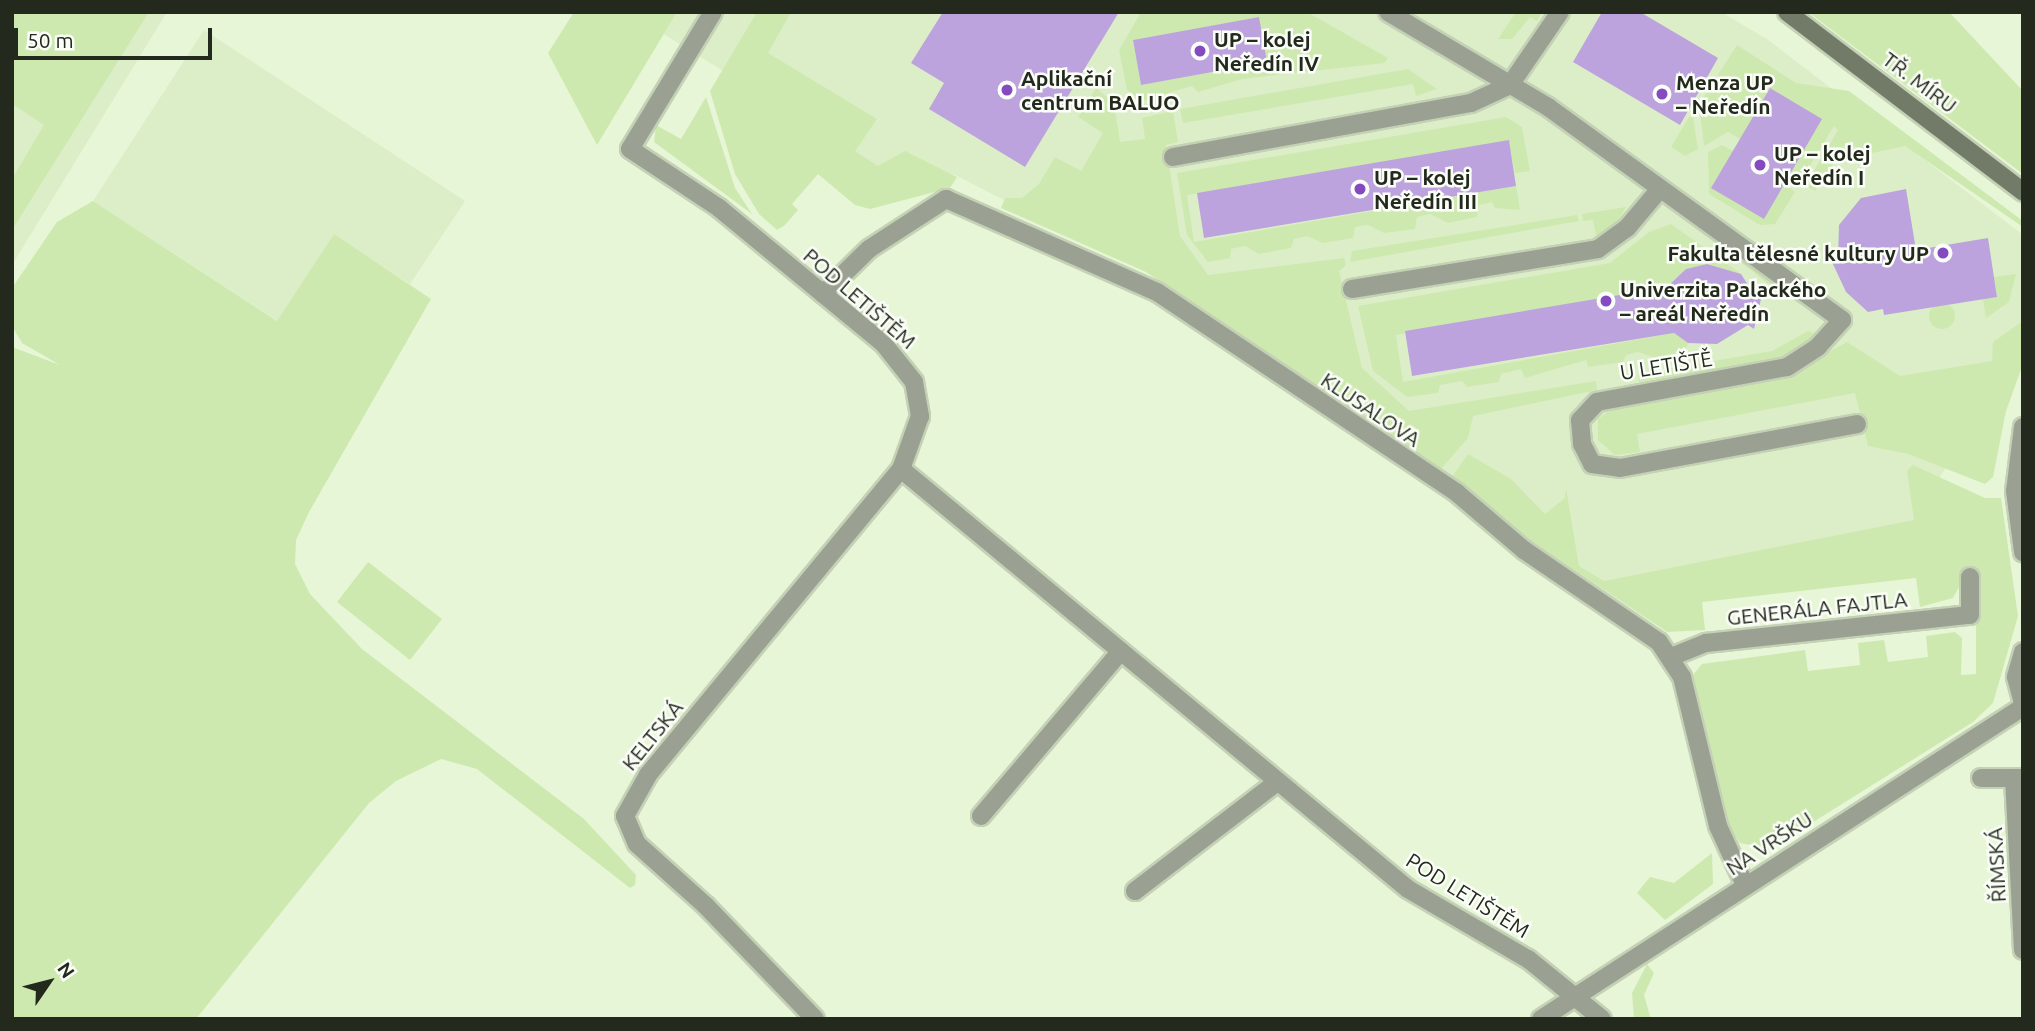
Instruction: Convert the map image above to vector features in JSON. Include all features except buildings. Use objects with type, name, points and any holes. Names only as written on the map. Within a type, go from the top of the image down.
[{"type":"main road","name":"TŘ. MÍRU","points":[[1787,12],[2023,192]]},
{"type":"street","name":"POD LETIŠTĚM","points":[[713,12],[631,149],[719,208],[891,351],[914,382],[920,416],[901,469],[1408,889],[1528,959],[1577,996],[1602,1019]]},
{"type":"street","name":"U LETIŠTĚ","points":[[1388,12],[1510,85],[1842,320],[1818,347],[1787,367],[1597,402],[1580,420],[1582,444],[1592,464],[1620,468],[1857,424]]},
{"type":"street","points":[[1173,157],[1453,107],[1510,85],[1560,12]]},
{"type":"street","points":[[1352,289],[1598,249],[1627,228],[1660,189]]},
{"type":"street","name":"KLUSALOVA","points":[[823,294],[869,250],[938,202],[954,200],[1157,292],[1457,493],[1524,550],[1650,635],[1671,657],[1684,683],[1722,840],[1745,885]]},
{"type":"street","points":[[2023,427],[2015,491],[2023,552]]},
{"type":"street","name":"KELTSKÁ","points":[[815,1019],[706,905],[637,844],[626,824],[626,809],[901,469]]},
{"type":"street","name":"GENERÁLA FAJTLA","points":[[1671,657],[1706,643],[1970,615],[1970,577]]},
{"type":"street","points":[[981,816],[1121,651]]},
{"type":"street","points":[[2023,652],[2016,677],[2023,705]]},
{"type":"street","name":"NA VRŠKU","points":[[1541,1019],[2023,705]]},
{"type":"street","name":"ŘÍMSKÁ","points":[[1981,778],[2018,778],[2023,950]]},
{"type":"street","points":[[1135,891],[1277,782]]},
{"type":"shaded area","points":[[12,12],[167,12],[12,265]]},
{"type":"shaded area","points":[[12,12],[149,12],[12,230],[12,179],[44,125],[12,104]]},
{"type":"shaded area","points":[[574,12],[677,12],[597,145],[548,53]]},
{"type":"shaded area","name":"Univerzita Palackého – areál Neředín","points":[[645,12],[1721,12],[1767,39],[2023,235],[2023,334],[1884,574],[1629,602],[1591,582],[1533,542],[1496,508],[1146,272],[955,175],[901,155],[878,167],[641,20]]},
{"type":"shaded area","points":[[757,12],[791,12],[768,53],[877,119],[855,151],[878,166],[905,151],[957,177],[950,188],[870,209],[855,205],[818,174],[792,204],[798,210],[785,225],[777,230],[759,214],[735,174],[710,91]]},
{"type":"shaded area","points":[[1141,12],[1307,12],[1388,58],[1384,63],[1242,79],[1198,92],[1192,86],[1142,101],[1127,90],[1119,50]],"holes":[[[1259,17],[1266,62],[1141,85],[1133,40]]]},
{"type":"shaded area","points":[[1516,12],[1542,12],[1537,21],[1530,17],[1512,39],[1498,39]]},
{"type":"shaded area","points":[[1808,12],[1950,13],[2023,91],[2023,174]]},
{"type":"shaded area","points":[[204,30],[465,201],[410,284],[334,235],[278,321],[93,201]]},
{"type":"shaded area","points":[[1737,45],[1796,83],[1849,91],[2023,221],[2023,227],[1905,146],[1867,154],[1847,142],[1815,191],[1805,186],[1838,130],[1834,126],[1800,182],[1794,178],[1789,187],[1795,192],[1775,224],[1760,225],[1709,194],[1708,152],[1722,145],[1733,151],[1740,139],[1728,132],[1704,146],[1699,104]]},
{"type":"shaded area","points":[[1408,69],[1437,89],[1416,96],[1413,84],[1183,123],[1180,109]]},
{"type":"shaded area","points":[[1096,88],[1114,103],[1120,142],[1145,139],[1142,118],[1173,111],[1178,142],[1166,145],[1180,236],[1208,275],[1344,258],[1346,265],[1339,271],[1362,368],[1409,411],[1596,381],[1597,390],[1473,416],[1468,438],[1440,470],[1146,272],[1001,208],[1005,198],[1022,198],[1039,184],[1055,157],[1081,171],[1103,133],[1078,117]]},
{"type":"shaded area","points":[[706,97],[735,188],[752,214],[654,142],[656,125],[681,139]]},
{"type":"shaded area","points":[[1692,112],[1698,149],[1685,156],[1671,147]]},
{"type":"shaded area","points":[[1506,117],[1522,127],[1530,171],[1515,173],[1509,141],[1187,195],[1194,242],[1516,186],[1520,210],[1495,208],[1492,202],[1479,205],[1477,217],[1448,223],[1430,214],[1417,217],[1415,229],[1384,233],[1368,225],[1355,227],[1353,238],[1323,243],[1307,236],[1294,239],[1291,248],[1259,254],[1245,246],[1231,249],[1230,258],[1208,262],[1187,235],[1177,173]]},
{"type":"shaded area","points":[[93,201],[277,321],[334,234],[431,299],[309,512],[296,540],[295,564],[310,594],[362,649],[584,819],[636,875],[635,885],[630,888],[477,769],[441,759],[396,781],[369,803],[196,1019],[12,1019],[12,347],[60,365],[22,343],[12,326],[12,288],[57,222]]},
{"type":"shaded area","points":[[1626,207],[1616,224],[1596,236],[1593,220],[1583,221],[1582,214]]},
{"type":"shaded area","points":[[1678,212],[1795,298],[1767,283]]},
{"type":"shaded area","points":[[1577,215],[1579,221],[1350,262],[1352,251]]},
{"type":"shaded area","points":[[1671,224],[1741,274],[1707,264],[1686,269],[1667,287],[1396,335],[1403,382],[1674,333],[1688,343],[1685,352],[1653,357],[1638,352],[1626,355],[1623,362],[1588,367],[1586,360],[1525,378],[1521,369],[1501,374],[1499,382],[1467,387],[1462,381],[1440,385],[1438,393],[1407,397],[1373,371],[1358,306],[1610,263],[1649,232]]},
{"type":"shaded area","points":[[2016,274],[2009,302],[1986,318],[1983,299],[1997,296],[1994,277]]},
{"type":"shaded area","points":[[1942,303],[1951,307],[1955,316],[1951,325],[1942,329],[1933,325],[1929,316],[1933,307]]},
{"type":"shaded area","points":[[2023,321],[2023,364],[2006,411],[1993,477],[1985,484],[1908,454],[1868,446],[1855,393],[1637,434],[1640,452],[1615,455],[1598,440],[1598,419],[1615,406],[1777,380],[1847,342],[1900,376],[1992,361],[1993,342]]},
{"type":"shaded area","points":[[1808,331],[1814,333],[1807,344],[1777,359],[1639,382],[1638,374],[1772,351]]},
{"type":"shaded area","points":[[1468,454],[1511,479],[1545,514],[1565,498],[1566,488],[1579,566],[1604,581],[1914,520],[1907,471],[1913,465],[1985,498],[2001,498],[2018,616],[1993,703],[1973,722],[1770,849],[1740,843],[1729,827],[1693,675],[1702,664],[1805,650],[1808,671],[1860,665],[1858,643],[1884,640],[1888,662],[1928,657],[1926,636],[1955,632],[1962,638],[1961,675],[1976,674],[1976,576],[1964,578],[1953,598],[1920,607],[1916,578],[1702,602],[1705,630],[1667,632],[1533,542],[1451,478]]},
{"type":"shaded area","points":[[368,562],[442,619],[410,660],[337,602]]},
{"type":"shaded area","points":[[1712,853],[1713,884],[1665,920],[1637,893],[1650,877],[1674,883]]},
{"type":"shaded area","points":[[1647,964],[1654,973],[1644,995],[1651,1019],[1634,1019],[1632,993]]},
{"type":"place","name":"UP – kolej Neředín IV","points":[[1200,51]]},
{"type":"place","name":"Aplikační centrum BALUO","points":[[1007,90]]},
{"type":"place","name":"Menza UP – Neředín","points":[[1662,94]]},
{"type":"place","name":"UP – kolej Neředín I","points":[[1760,165]]},
{"type":"place","name":"UP – kolej Neředín III","points":[[1360,189]]},
{"type":"place","name":"Fakulta tělesné kultury UP","points":[[1943,253]]},
{"type":"place","name":"Univerzita Palackého – areál Neředín","points":[[1606,301]]}]
